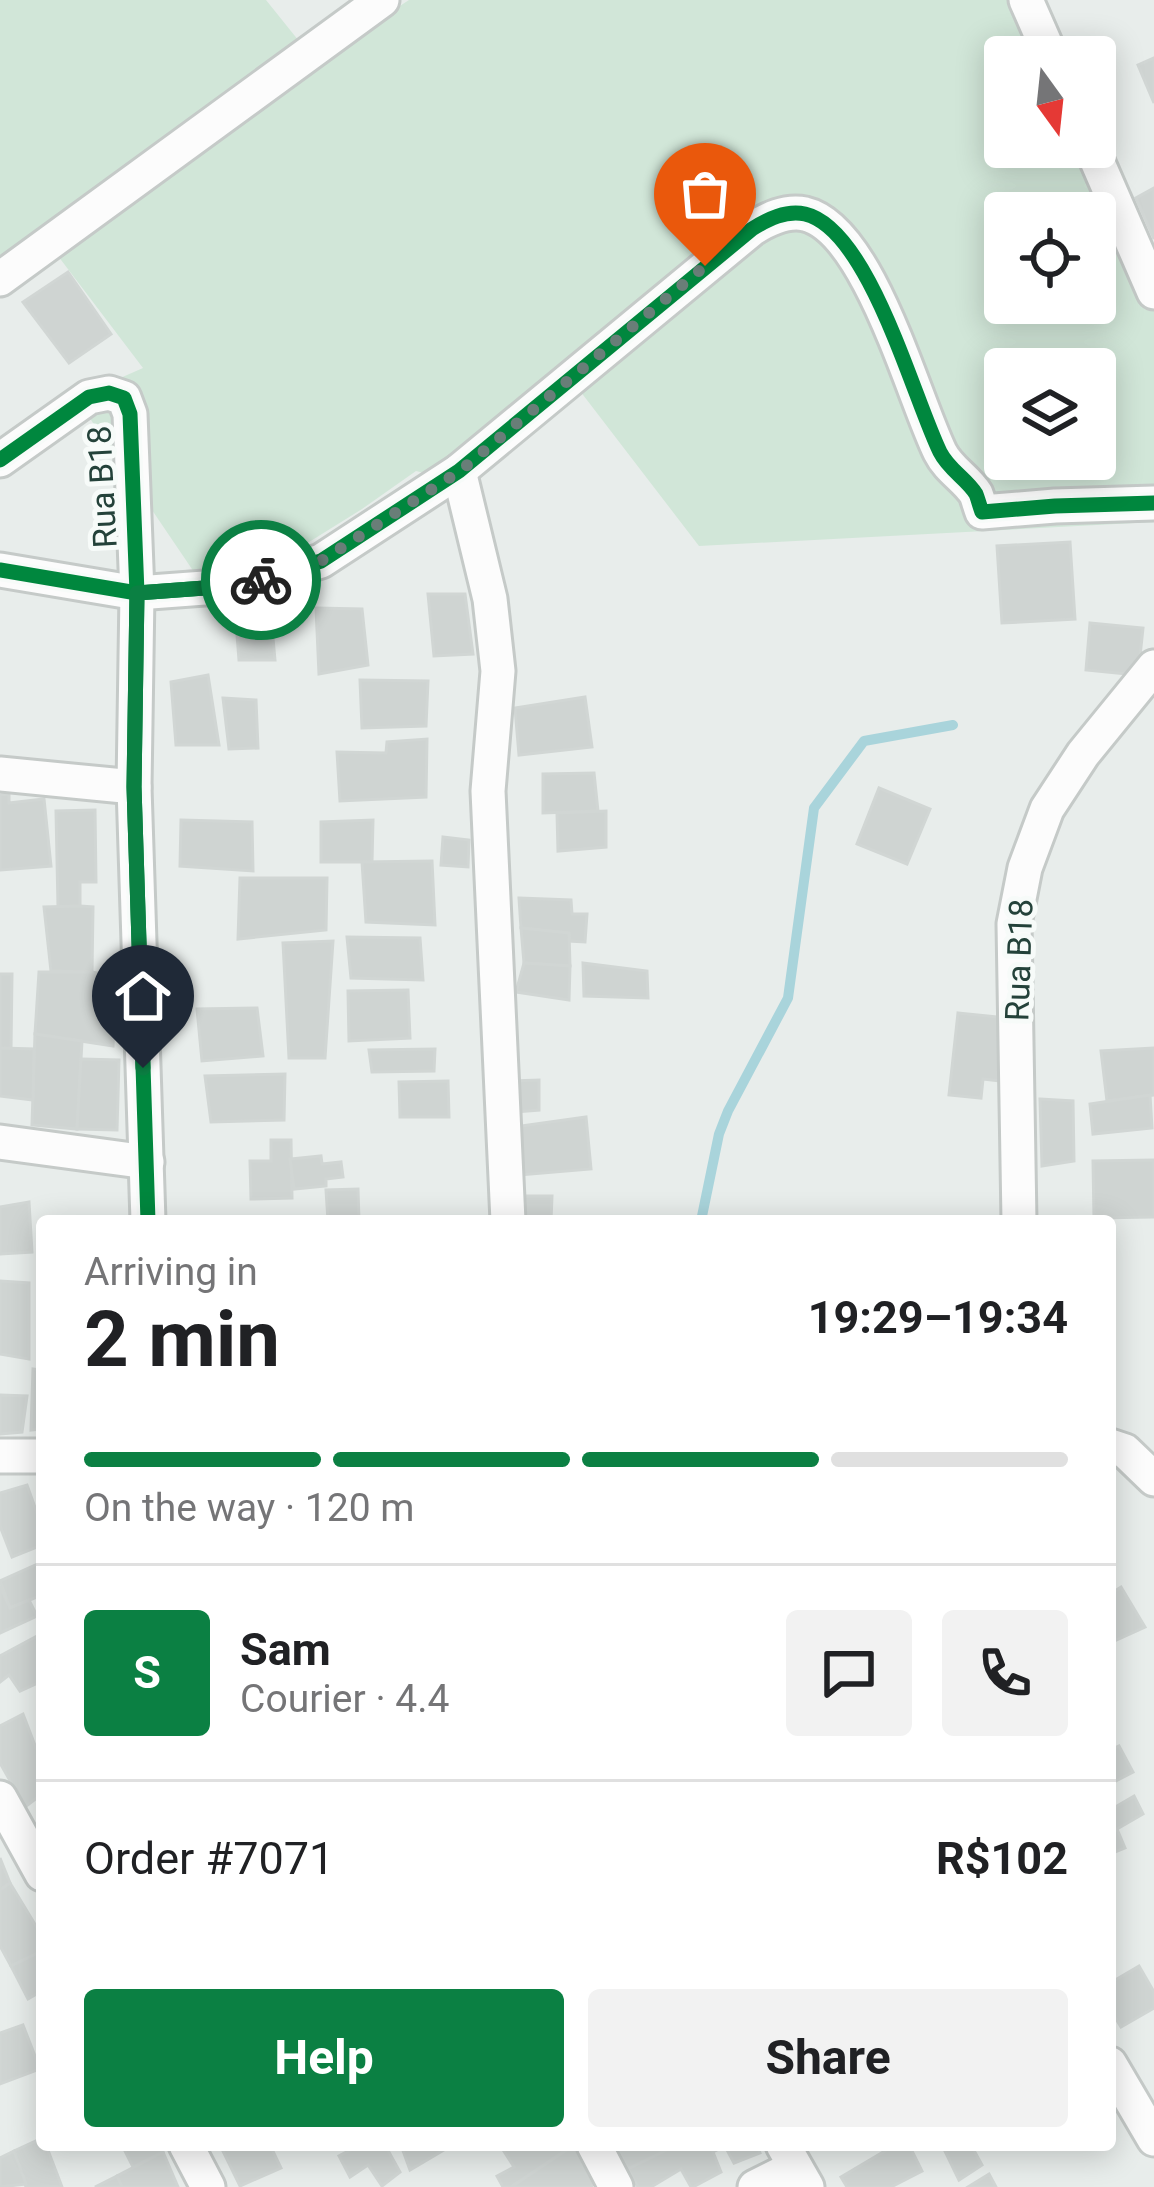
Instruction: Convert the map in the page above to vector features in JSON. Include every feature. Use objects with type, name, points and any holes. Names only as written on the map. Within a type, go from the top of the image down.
[{"type":"street","points":[[0,279],[382,0]]},
{"type":"street","points":[[1027,0],[1042,36]]},
{"type":"street","points":[[1100,168],[1154,292]]},
{"type":"street","points":[[0,569],[137,593],[245,585],[321,561],[460,471],[752,229],[767,220],[800,213],[831,227],[847,245],[907,366],[940,453],[977,495],[982,512],[1154,503]]},
{"type":"street","name":"Rua B18","points":[[0,460],[88,398],[109,392],[124,398],[130,414],[137,593],[134,787],[148,1215]]},
{"type":"street","points":[[460,471],[490,599],[498,671],[488,791],[508,1215]]},
{"type":"street","name":"Rua B18","points":[[1019,1215],[1014,924],[1025,868],[1047,809],[1083,754],[1154,668]]},
{"type":"street","points":[[0,774],[134,787]]},
{"type":"street","points":[[0,1142],[147,1162]]},
{"type":"street","points":[[1116,1448],[1154,1480]]},
{"type":"street","points":[[0,1456],[36,1456]]},
{"type":"street","points":[[0,1798],[36,1863]]},
{"type":"street","points":[[1116,2074],[1154,2140]]},
{"type":"street","points":[[189,2151],[208,2187]]},
{"type":"street","points":[[597,2151],[616,2187]]},
{"type":"street","points":[[755,2187],[795,2166]]},
{"type":"green space","points":[[0,0],[266,0],[315,61],[409,0],[1042,0],[1052,36],[984,36],[984,168],[1102,168],[1113,192],[984,192],[984,324],[1116,324],[1116,199],[1154,285],[1154,522],[699,546],[567,374],[440,477],[416,471],[285,557],[196,575],[87,414],[93,390],[143,368],[52,248],[0,282]]},
{"type":"building","points":[[1154,58],[1154,103],[1138,65]]},
{"type":"building","points":[[1154,188],[1154,239],[1136,198]]},
{"type":"building","points":[[68,272],[111,334],[69,363],[23,302]]},
{"type":"building","points":[[1070,542],[1075,619],[1002,623],[997,546]]},
{"type":"building","points":[[428,594],[465,594],[473,654],[434,656]]},
{"type":"building","points":[[316,608],[362,609],[368,665],[319,674]]},
{"type":"building","points":[[271,617],[275,660],[239,660],[236,622]]},
{"type":"building","points":[[1090,623],[1143,628],[1138,675],[1086,670]]},
{"type":"building","points":[[208,675],[219,745],[176,745],[171,682]]},
{"type":"building","points":[[360,680],[428,681],[426,726],[362,728]]},
{"type":"building","points":[[585,697],[592,747],[519,755],[515,708]]},
{"type":"building","points":[[223,698],[256,700],[258,748],[229,749]]},
{"type":"building","points":[[427,739],[426,797],[340,801],[337,752],[386,753],[387,742]]},
{"type":"building","points":[[594,773],[598,811],[543,813],[543,774]]},
{"type":"building","points":[[879,788],[930,809],[907,864],[857,844]]},
{"type":"building","points":[[9,794],[9,803],[44,799],[51,866],[0,870],[0,795]]},
{"type":"building","points":[[95,810],[96,882],[80,882],[80,906],[58,907],[56,811]]},
{"type":"building","points":[[606,811],[606,847],[558,851],[557,813]]},
{"type":"building","points":[[181,820],[252,822],[253,871],[180,866]]},
{"type":"building","points":[[373,820],[372,862],[321,862],[321,822]]},
{"type":"building","points":[[443,837],[469,840],[468,867],[441,865]]},
{"type":"building","points":[[432,861],[435,925],[366,922],[362,862]]},
{"type":"building","points":[[240,878],[327,878],[326,930],[238,939]]},
{"type":"building","points":[[519,898],[571,900],[572,914],[587,914],[585,942],[569,941],[569,933],[521,928]]},
{"type":"building","points":[[44,907],[93,907],[92,972],[51,971]]},
{"type":"building","points":[[521,928],[569,933],[570,966],[524,963]]},
{"type":"building","points":[[347,937],[420,938],[423,980],[351,978]]},
{"type":"building","points":[[333,941],[325,1058],[289,1058],[283,943]]},
{"type":"building","points":[[524,963],[570,966],[569,1000],[516,992]]},
{"type":"building","points":[[583,963],[647,971],[648,998],[584,996]]},
{"type":"building","points":[[39,972],[116,977],[113,1046],[35,1034]]},
{"type":"building","points":[[0,974],[12,974],[11,1049],[0,1048]]},
{"type":"building","points":[[408,990],[410,1038],[349,1041],[348,991]]},
{"type":"building","points":[[257,1008],[263,1056],[202,1061],[197,1009]]},
{"type":"building","points":[[958,1013],[1008,1018],[1001,1081],[983,1079],[981,1098],[949,1095]]},
{"type":"building","points":[[35,1034],[82,1041],[77,1129],[32,1125]]},
{"type":"building","points":[[0,1048],[34,1049],[33,1100],[0,1096]]},
{"type":"building","points":[[1154,1048],[1154,1095],[1107,1101],[1101,1051]]},
{"type":"building","points":[[435,1049],[434,1071],[372,1072],[369,1050]]},
{"type":"building","points":[[81,1059],[119,1060],[117,1130],[77,1129]]},
{"type":"building","points":[[285,1074],[284,1120],[211,1122],[205,1076]]},
{"type":"building","points":[[539,1080],[539,1110],[516,1112],[512,1081]]},
{"type":"building","points":[[448,1081],[449,1117],[400,1117],[399,1082]]},
{"type":"building","points":[[1150,1095],[1152,1128],[1093,1134],[1090,1104]]},
{"type":"building","points":[[1040,1099],[1073,1101],[1074,1161],[1042,1166]]},
{"type":"building","points":[[586,1117],[591,1169],[520,1175],[514,1127]]},
{"type":"building","points":[[271,1140],[291,1140],[292,1198],[251,1199],[250,1161],[271,1161]]},
{"type":"building","points":[[321,1156],[322,1164],[341,1162],[343,1177],[326,1179],[326,1186],[294,1189],[290,1159]]},
{"type":"building","points":[[1154,1160],[1154,1217],[1094,1215],[1093,1161]]},
{"type":"building","points":[[358,1189],[359,1215],[328,1215],[326,1190]]},
{"type":"building","points":[[525,1196],[552,1196],[551,1215],[525,1215]]},
{"type":"building","points":[[29,1202],[32,1252],[0,1254],[0,1207]]},
{"type":"building","points":[[0,1281],[29,1283],[29,1359],[0,1354]]},
{"type":"building","points":[[33,1369],[36,1430],[31,1430]]},
{"type":"building","points":[[0,1395],[27,1396],[22,1432],[0,1434]]},
{"type":"building","points":[[27,1485],[36,1510],[36,1547],[12,1557],[0,1526],[0,1493]]},
{"type":"building","points":[[36,1565],[36,1597],[10,1608],[0,1581]]},
{"type":"building","points":[[0,1586],[10,1608],[29,1600],[36,1616],[0,1633]]},
{"type":"building","points":[[1121,1587],[1145,1627],[1116,1640],[1116,1590]]},
{"type":"building","points":[[36,1637],[36,1684],[20,1691],[9,1675],[0,1682],[0,1656]]},
{"type":"building","points":[[23,1714],[36,1748],[36,1799],[25,1807],[0,1763],[0,1726]]},
{"type":"building","points":[[1116,1747],[1133,1772],[1116,1781]]},
{"type":"building","points":[[1134,1796],[1143,1814],[1117,1829],[1125,1848],[1116,1852],[1116,1806]]},
{"type":"building","points":[[0,1858],[10,1883],[0,1890]]},
{"type":"building","points":[[10,1883],[36,1926],[36,1954],[11,1966],[0,1946],[0,1890]]},
{"type":"building","points":[[36,1954],[36,1994],[28,1999],[11,1966]]},
{"type":"building","points":[[1139,1966],[1154,1992],[1154,2008],[1121,2027],[1116,2019],[1116,1979]]},
{"type":"building","points":[[23,2025],[36,2070],[0,2084],[0,2033]]},
{"type":"building","points":[[36,2141],[36,2151],[48,2151],[62,2187],[26,2187],[14,2151]]},
{"type":"building","points":[[14,2151],[26,2184],[0,2187],[0,2158]]},
{"type":"building","points":[[125,2151],[163,2152],[133,2167]]},
{"type":"building","points":[[223,2151],[273,2151],[281,2168],[240,2186]]},
{"type":"building","points":[[349,2151],[388,2151],[400,2172],[382,2186],[368,2165],[350,2177],[339,2156]]},
{"type":"building","points":[[403,2151],[442,2151],[410,2170]]},
{"type":"building","points":[[504,2151],[565,2151],[511,2187],[503,2187],[497,2176],[514,2167]]},
{"type":"building","points":[[565,2151],[587,2151],[601,2179],[590,2187],[511,2187]]},
{"type":"building","points":[[618,2151],[665,2151],[628,2169]]},
{"type":"building","points":[[665,2151],[715,2151],[721,2172],[691,2187],[681,2169],[651,2187],[638,2187],[628,2169]]},
{"type":"building","points":[[728,2151],[759,2151],[760,2153],[734,2163]]},
{"type":"building","points":[[885,2151],[912,2151],[922,2171],[891,2187],[847,2187],[841,2177]]},
{"type":"building","points":[[945,2151],[974,2151],[982,2165],[959,2180]]},
{"type":"building","points":[[163,2152],[178,2187],[122,2187],[117,2176]]},
{"type":"building","points":[[989,2174],[996,2187],[968,2187]]},
{"type":"building","points":[[117,2176],[122,2187],[95,2187]]},
{"type":"waterway","points":[[702,1215],[728,1111],[788,998],[814,808],[864,741],[953,725]]},
{"type":"cycle path","points":[[0,570],[137,593],[245,585],[321,561],[459,471],[752,229],[791,213],[805,214],[828,226],[869,281],[940,452],[976,494],[982,512],[1154,503]]},
{"type":"cycle path","points":[[0,460],[89,397],[109,393],[124,398],[130,414],[137,593],[134,787],[148,1215]]},
{"type":"way so far","points":[[261,580],[321,561],[460,471],[705,266]]},
{"type":"route","points":[[143,1068],[134,787],[137,593],[261,580]]}]
